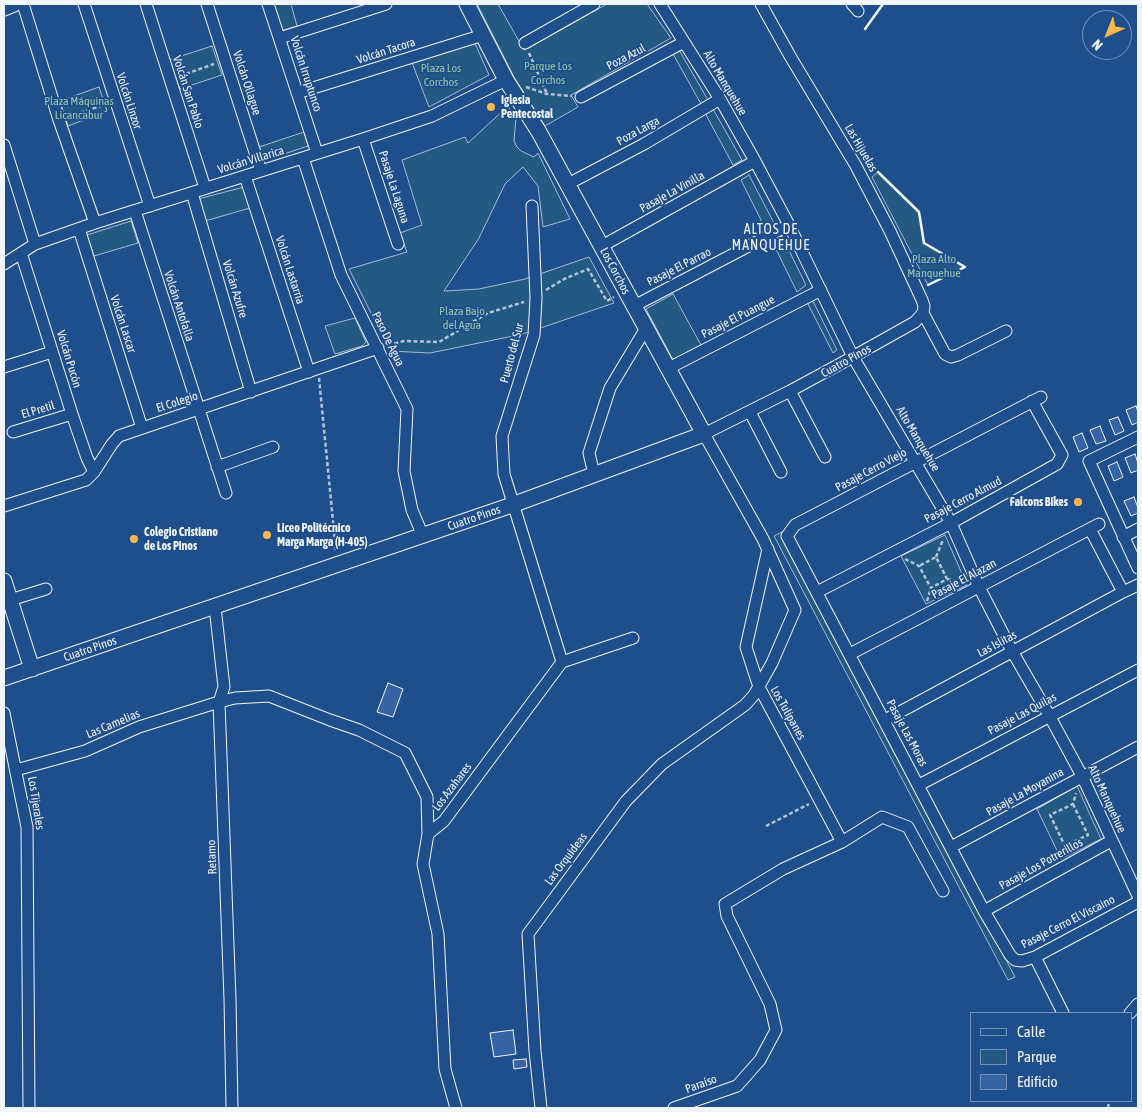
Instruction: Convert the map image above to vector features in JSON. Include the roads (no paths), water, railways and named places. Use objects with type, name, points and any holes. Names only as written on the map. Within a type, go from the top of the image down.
[{"type":"street","points":[[4,8],[14,4]]},
{"type":"street","points":[[23,4],[59,120],[95,223]]},
{"type":"street","name":"Volcán Linzor","points":[[84,4],[114,102],[150,206]]},
{"type":"street","name":"Volcán San Pablo","points":[[146,4],[205,188]]},
{"type":"street","name":"Volcán Ollague","points":[[207,4],[261,171]]},
{"type":"street","name":"Volcán Irruptunco","points":[[268,4],[317,153]]},
{"type":"street","points":[[280,38],[386,4]]},
{"type":"street","name":"Los Corchos","points":[[467,4],[506,80],[539,132],[766,544]]},
{"type":"street","points":[[525,43],[594,4]]},
{"type":"street","name":"Alto Manquehue","points":[[660,4],[720,99],[755,161],[789,225],[853,357],[951,523],[979,586],[1012,651],[1082,776],[1111,841],[1137,889]]},
{"type":"street","name":"Las Hijuelas","points":[[761,4],[856,166],[890,231],[922,300],[924,306],[922,312],[945,354],[951,357],[958,355],[1006,331]]},
{"type":"street","name":"Volcán Tacora","points":[[297,93],[482,35]]},
{"type":"street","name":"Poza Azul","points":[[581,97],[684,42]]},
{"type":"street","name":"Volcán Villarica","points":[[4,264],[35,244],[95,223],[432,116],[506,80]]},
{"type":"street","name":"Poza Larga","points":[[568,184],[644,144],[720,99]]},
{"type":"street","name":"Pasaje La Laguna","points":[[363,139],[398,244]]},
{"type":"street","points":[[4,145],[35,244]]},
{"type":"street","name":"Paso De Agua","points":[[304,158],[342,275],[407,409],[404,471],[412,510],[423,536]]},
{"type":"street","name":"Pasaje La Vinilla","points":[[602,246],[755,161]]},
{"type":"street","name":"Volcán Lastarria","points":[[245,176],[314,371]]},
{"type":"street","name":"Volcán Azufre","points":[[192,193],[251,392]]},
{"type":"street","name":"Puerto del Sur","points":[[512,505],[504,474],[502,436],[534,335],[536,298],[532,206]]},
{"type":"street","name":"Volcán Antofalla","points":[[135,210],[226,493]]},
{"type":"street","name":"Pasaje El Parrao","points":[[634,306],[789,225]]},
{"type":"street","name":"Volcán Lascar","points":[[79,229],[142,428]]},
{"type":"street","name":"Volcán Pucón","points":[[21,253],[72,414],[87,458],[94,472]]},
{"type":"street","name":"Pasaje El Puangue","points":[[668,368],[821,290]]},
{"type":"street","name":"Cuatro Pinos","points":[[4,678],[512,505],[704,434],[750,412],[853,357],[915,322],[922,312]]},
{"type":"street","points":[[594,474],[588,453],[610,388],[646,328]]},
{"type":"street","name":"El Colegio","points":[[4,506],[86,480],[94,472],[119,436],[378,348]]},
{"type":"street","points":[[4,368],[52,352]]},
{"type":"street","points":[[790,391],[825,457]]},
{"type":"street","name":"Pasaje Cerro Viejo","points":[[795,525],[1036,399]]},
{"type":"street","name":"Pasaje Cerro Almud","points":[[817,592],[951,523],[1057,464],[1062,455],[1036,399]]},
{"type":"street","points":[[750,412],[781,472]]},
{"type":"street","name":"El Pretil","points":[[13,432],[72,414]]},
{"type":"street","points":[[1138,437],[1089,461],[1138,568]]},
{"type":"street","points":[[217,467],[273,448]]},
{"type":"street","points":[[512,505],[562,662],[633,638]]},
{"type":"street","name":"Pasaje Las Moras","points":[[795,525],[787,536],[984,911],[1010,955]]},
{"type":"street","name":"Pasaje El Alazan","points":[[850,654],[1095,526],[1123,592]]},
{"type":"street","points":[[1124,537],[1138,529]]},
{"type":"street","points":[[759,687],[746,647],[766,544]]},
{"type":"street","name":"Los Tulipanes","points":[[766,544],[795,610],[772,663],[759,687],[842,842]]},
{"type":"street","points":[[4,581],[8,603],[32,669]]},
{"type":"street","name":"Las Islitas","points":[[885,720],[1138,585]]},
{"type":"street","points":[[8,603],[46,589]]},
{"type":"street","name":"Retamo","points":[[215,606],[224,688],[219,702],[232,1108]]},
{"type":"street","name":"Los Azahares","points":[[428,834],[444,821],[562,662]]},
{"type":"street","name":"Pasaje Las Quilas","points":[[919,785],[1049,715],[1138,670]]},
{"type":"street","name":"Las Orquídeas","points":[[541,1108],[535,1051],[528,934],[626,801],[662,764],[745,704],[759,687]]},
{"type":"street","name":"Las Camelias","points":[[16,770],[85,751],[139,727],[219,702],[234,698],[269,696],[359,730],[405,753],[427,797],[428,834]]},
{"type":"street","name":"Los Tijerales","points":[[4,713],[27,828],[29,1108]]},
{"type":"street","name":"Pasaje La Moyanina","points":[[951,847],[1138,747]]},
{"type":"street","points":[[842,842],[882,817],[908,828],[943,891]]},
{"type":"street","points":[[428,834],[423,864],[438,934],[446,1070],[456,1108]]},
{"type":"street","name":"Pasaje Los Potrerillos","points":[[984,911],[1111,841]]},
{"type":"street","name":"Paraíso","points":[[674,1108],[737,1086],[760,1060],[776,1030],[770,1004],[727,916],[725,904],[783,869],[842,842]]},
{"type":"street","name":"Pasaje Cerro El Viscaino","points":[[1010,955],[1016,960],[1022,961],[1035,957],[1138,902]]},
{"type":"street","points":[[1035,957],[1062,1012]]},
{"type":"place","name":"Iglesia Pentecostal","points":[[491,107]]},
{"type":"place","name":"Falcons Bikes","points":[[1078,502]]},
{"type":"place","name":"Liceo Politécnico Marga Marga (H-405)","points":[[267,535]]},
{"type":"place","name":"Colegio Cristiano de Los Pinos","points":[[134,539]]},
{"type":"district","name":"ALTOS DE MANQUEHUE","points":[[771,238]]},
{"type":"park label","name":"Parque Los Corchos","points":[[548,73]]},
{"type":"park label","name":"Plaza Los Corchos","points":[[441,75]]},
{"type":"park label","name":"Plaza Máquinas Licancabur","points":[[79,108]]},
{"type":"park label","name":"Plaza Alto Manquehue","points":[[934,266]]},
{"type":"park label","name":"Plaza Bajo del Agua","points":[[462,318]]}]
